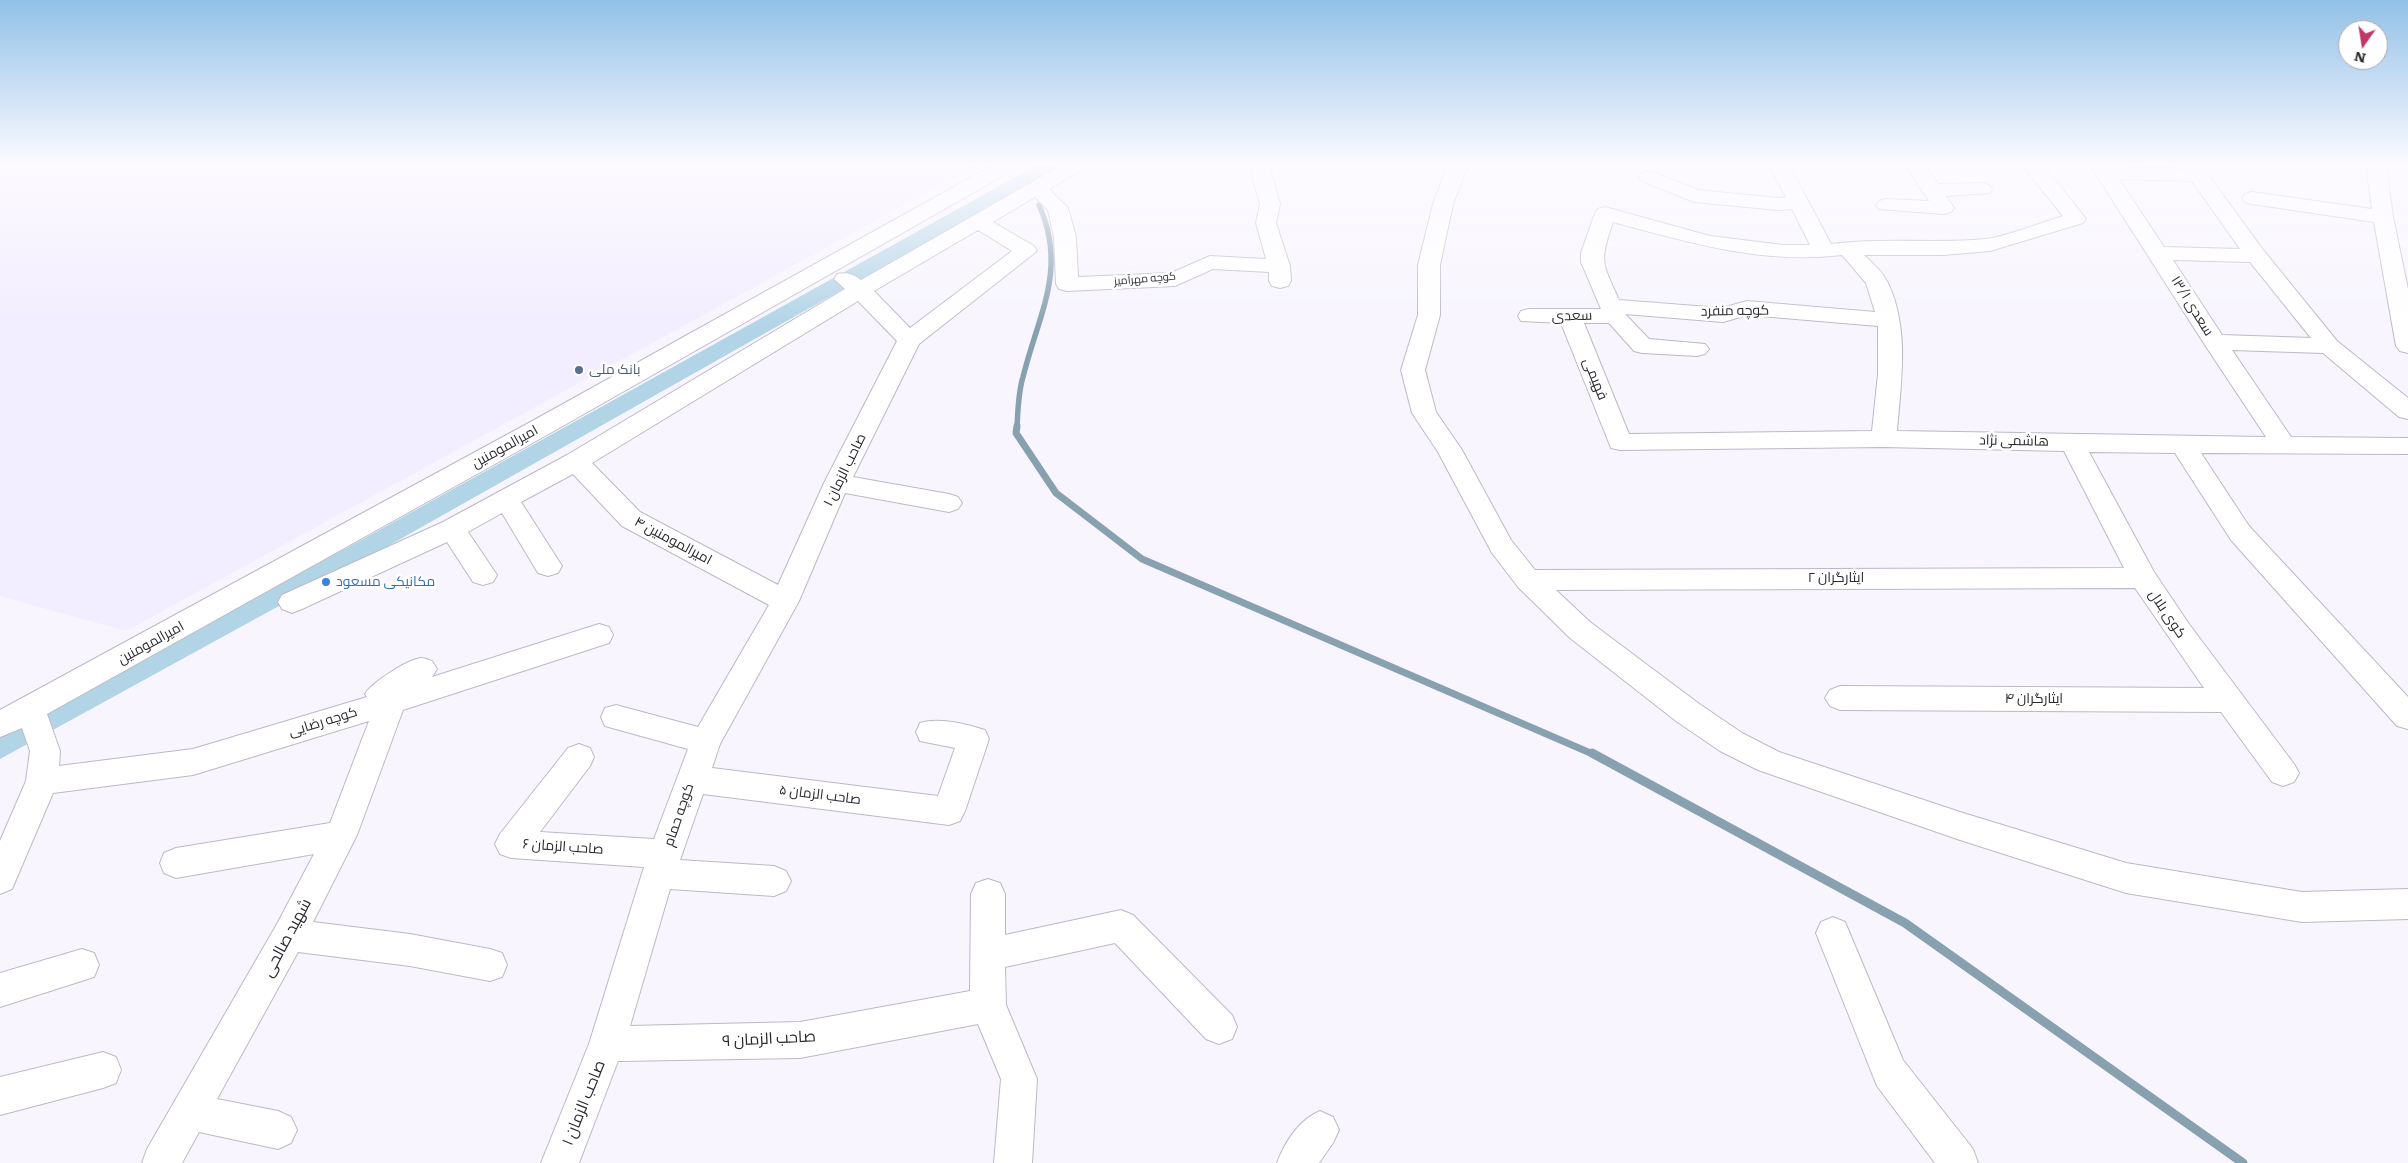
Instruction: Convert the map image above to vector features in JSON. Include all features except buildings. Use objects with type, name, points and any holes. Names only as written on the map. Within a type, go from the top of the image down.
[{"type":"street","name":"امیرالمومنین","points":[[0,725],[912,219]]},
{"type":"street","points":[[292,602],[452,529],[576,461],[860,290],[984,219]]},
{"type":"street","name":"کوچه مهرآمیز","points":[[1061,219],[1065,237],[1067,284],[1175,278],[1210,262],[1280,273],[1266,223],[1267,219]]},
{"type":"street","points":[[1439,219],[1429,265],[1429,315],[1413,370],[1424,413],[1449,450],[1501,546],[1528,580],[1580,630],[1686,712],[1730,742],[1769,761],[1960,826],[2126,878],[2302,907],[2408,904]]},
{"type":"street","points":[[1603,219],[1592,254],[1592,262],[1613,311],[1642,346],[1697,349]]},
{"type":"street","points":[[1625,219],[1709,242],[1783,251],[1824,251],[1847,248],[1943,250],[1990,245],[2075,219]]},
{"type":"street","points":[[1647,225],[1656,219]]},
{"type":"street","points":[[1807,219],[1824,251]]},
{"type":"street","name":"سعدی ۱۳/۱","points":[[2137,219],[2214,342],[2284,445]]},
{"type":"street","points":[[2230,219],[2256,256],[2329,346],[2408,411]]},
{"type":"street","points":[[2384,219],[2405,317],[2408,346]]},
{"type":"street","points":[[827,267],[860,290],[909,340],[1026,251],[979,222]]},
{"type":"street","points":[[1847,248],[1876,281],[1889,320],[1890,374],[1884,439]]},
{"type":"street","points":[[1943,250],[1962,270]]},
{"type":"street","points":[[2160,253],[2256,256]]},
{"type":"street","name":"کوچه منفرد","points":[[1613,311],[1723,314],[1747,308],[1889,320]]},
{"type":"street","name":"سعدی","points":[[1529,316],[1570,316],[1613,311]]},
{"type":"street","name":"فهیمی","points":[[1570,316],[1620,442]]},
{"type":"street","name":"صاحب الزمان ۱","points":[[785,601],[837,483],[909,340]]},
{"type":"street","points":[[2214,342],[2329,346]]},
{"type":"street","name":"هاشمی نژاد","points":[[1620,442],[1884,439],[2182,445],[2408,446]]},
{"type":"street","name":"کوی بلال","points":[[2072,442],[2143,578],[2179,632],[2283,773]]},
{"type":"street","points":[[2182,445],[2240,533],[2405,710]]},
{"type":"street","name":"امیرالمومنین ۴","points":[[576,461],[631,519],[785,601]]},
{"type":"street","points":[[837,483],[949,502]]},
{"type":"street","points":[[506,498],[548,566]]},
{"type":"street","points":[[452,529],[483,575]]},
{"type":"street","name":"ایثارگران ۲","points":[[1528,580],[2143,578]]},
{"type":"street","name":"کوچه حمام","points":[[607,1044],[662,864],[691,779],[706,742],[785,601]]},
{"type":"street","name":"کوچه رضایی","points":[[43,766],[193,762],[391,702],[599,635]]},
{"type":"street","points":[[350,713],[422,669]]},
{"type":"street","name":"ایثارگران ۴","points":[[1840,698],[2228,700]]},
{"type":"street","name":"شهید صالحی","points":[[160,1163],[191,1112],[289,935],[341,835],[391,702]]},
{"type":"street","points":[[0,879],[43,766],[30,709]]},
{"type":"street","points":[[616,718],[706,742]]},
{"type":"street","name":"صاحب الزمان ۵","points":[[691,779],[949,811],[974,739],[931,732]]},
{"type":"street","name":"صاحب الزمان ۶","points":[[579,757],[511,844],[662,864]]},
{"type":"street","points":[[176,863],[341,835]]},
{"type":"street","points":[[662,864],[774,881]]},
{"type":"street","points":[[988,894],[988,1004],[1019,1079],[1014,1163]]},
{"type":"street","points":[[988,955],[1121,926],[1219,1027]]},
{"type":"street","points":[[1833,933],[1890,1073],[1959,1163]]},
{"type":"street","points":[[289,935],[410,950],[490,965]]},
{"type":"street","points":[[0,990],[82,965]]},
{"type":"street","name":"صاحب الزمان ۹","points":[[607,1044],[800,1040],[988,1004]]},
{"type":"street","name":"صاحب الزمان ۱","points":[[560,1163],[607,1044]]},
{"type":"street","points":[[0,1096],[104,1070]]},
{"type":"street","points":[[191,1112],[278,1130]]},
{"type":"street","points":[[1296,1163],[1320,1130]]},
{"type":"shaded area","points":[[0,219],[878,219],[126,631],[0,596]]},
{"type":"waterway","points":[[0,748],[373,544],[953,219]]},
{"type":"waterway","points":[[1017,427],[1021,383],[1042,312],[1051,272],[1051,251],[1044,219]]},
{"type":"waterway","points":[[1017,426],[1016,433],[1056,493],[1142,559],[1595,755]]},
{"type":"waterway","points":[[1592,753],[1905,923],[2243,1163]]},
{"type":"place","name":"بانک ملی","points":[[579,370]]},
{"type":"place","name":"مکانیکی مسعود","points":[[326,582]]}]
